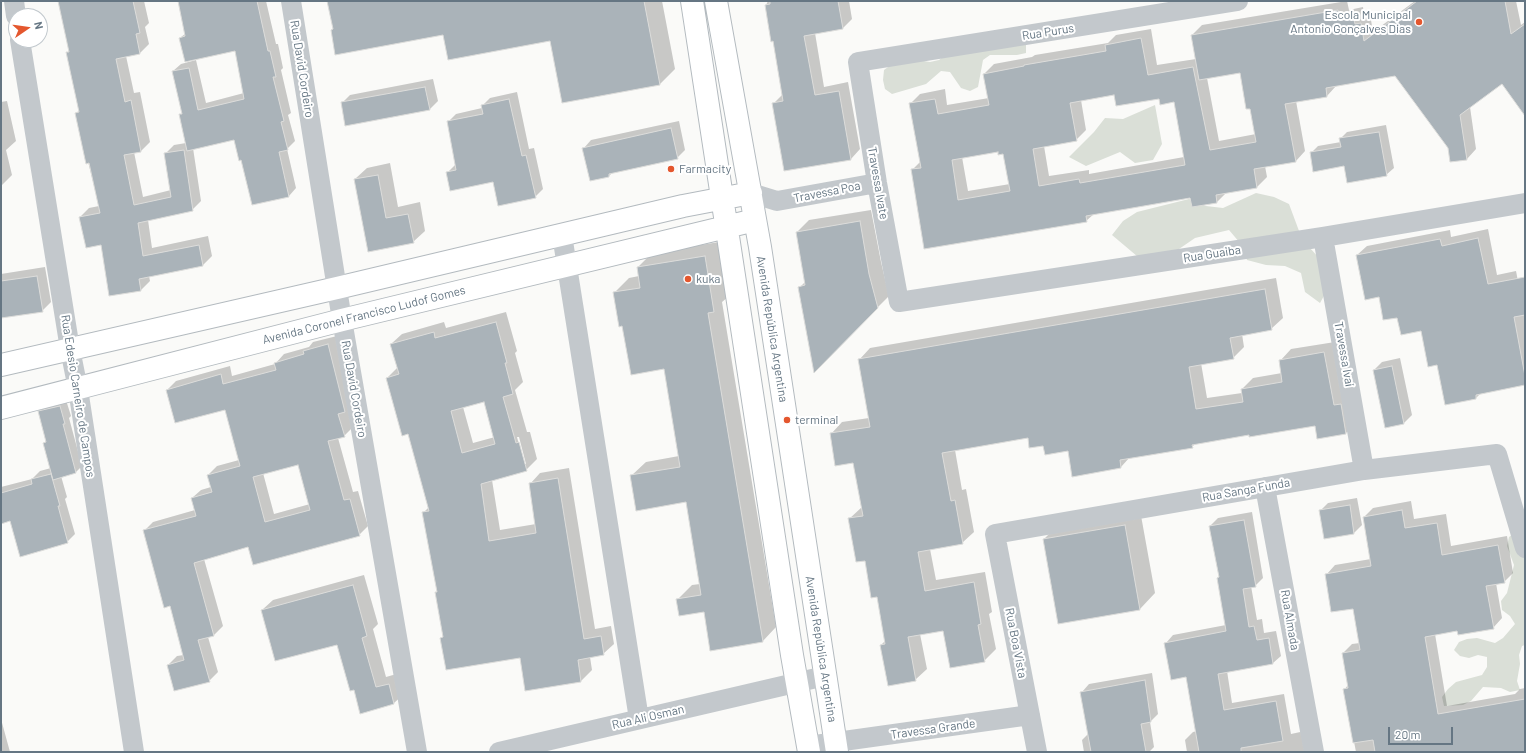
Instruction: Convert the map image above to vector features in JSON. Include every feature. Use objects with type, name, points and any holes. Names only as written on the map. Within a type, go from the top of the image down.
[{"type":"street","name":"Rua David Cordeiro","points":[[291,1],[342,320],[417,752]]},
{"type":"street","points":[[692,1],[797,682],[809,749]]},
{"type":"street","name":"Avenida República Argentina","points":[[716,1],[751,193],[836,747]]},
{"type":"street","name":"Rua Purus","points":[[858,62],[1238,1]]},
{"type":"street","name":"Rua Edesio Carneiro de Campos","points":[[21,48],[70,349],[78,389],[134,752]]},
{"type":"street","name":"Travessa Ivate","points":[[858,62],[877,183],[899,302]]},
{"type":"street","name":"Travessa Poa","points":[[751,193],[777,201],[877,183]]},
{"type":"street","points":[[1,365],[722,198],[751,193]]},
{"type":"street","name":"Travessa Poa","points":[[755,220],[777,201]]},
{"type":"street","name":"Rua Guaiba","points":[[899,302],[1323,237],[1525,203]]},
{"type":"street","name":"Avenida Coronel Francisco Ludof Gomes","points":[[1,408],[342,320],[755,220]]},
{"type":"street","points":[[562,235],[639,719]]},
{"type":"street","name":"Travessa Ivaí","points":[[1323,237],[1364,470]]},
{"type":"street","name":"Rua Sanga Funda","points":[[995,534],[1364,470],[1497,454],[1525,548]]},
{"type":"street","name":"Rua Almada","points":[[1265,487],[1314,752]]},
{"type":"street","name":"Rua Boa Vista","points":[[995,534],[1037,752]]},
{"type":"street","name":"Rua Ali Osman","points":[[499,752],[825,676]]},
{"type":"street","name":"Travessa Grande","points":[[809,749],[836,747],[1030,715]]},
{"type":"shaded area","points":[[1026,39],[1026,53],[1017,55],[990,55],[983,60],[978,87],[970,91],[961,88],[950,72],[941,71],[926,84],[892,94],[885,89],[883,80],[884,70],[892,64],[911,59],[930,62],[939,60],[946,54]]},
{"type":"shaded area","points":[[1155,105],[1162,144],[1153,160],[1135,163],[1120,152],[1086,166],[1069,157],[1094,132],[1105,118],[1123,119]]},
{"type":"shaded area","points":[[1256,193],[1274,197],[1289,204],[1302,239],[1327,267],[1330,285],[1320,303],[1305,292],[1301,273],[1285,266],[1266,265],[1247,260],[1240,243],[1229,230],[1195,238],[1163,260],[1144,262],[1112,235],[1123,221],[1137,212],[1189,199],[1206,206],[1223,208]]},
{"type":"shaded area","points":[[1517,531],[1525,551],[1525,645],[1522,646],[1519,655],[1520,664],[1517,681],[1520,690],[1510,692],[1501,688],[1483,687],[1471,701],[1463,705],[1444,706],[1442,697],[1448,689],[1456,682],[1482,675],[1487,667],[1487,657],[1478,655],[1469,658],[1460,656],[1454,650],[1459,642],[1477,638],[1495,643],[1503,638],[1515,624],[1510,616],[1502,610],[1501,601],[1507,593],[1514,565],[1507,546],[1509,537]]},
{"type":"building","points":[[58,1],[133,1],[140,33],[136,34],[140,54],[116,59],[125,102],[131,100],[141,152],[124,155],[134,205],[171,197],[164,153],[184,150],[193,211],[138,223],[143,256],[199,245],[203,266],[139,279],[141,291],[109,296],[101,245],[86,248],[79,217],[100,213],[89,163],[86,164],[75,113],[79,112],[66,52],[69,52]]},
{"type":"building","points":[[178,1],[257,1],[268,51],[270,51],[276,77],[273,77],[284,121],[281,122],[288,150],[279,152],[289,197],[252,205],[241,160],[239,161],[234,140],[187,151],[179,114],[182,114],[172,71],[189,68],[198,110],[244,99],[235,51],[185,62],[179,38],[185,36]]},
{"type":"building","points":[[327,1],[644,1],[660,85],[562,103],[550,41],[448,60],[443,35],[335,55],[331,30],[333,29]]},
{"type":"building","points":[[770,1],[838,1],[843,29],[804,36],[815,95],[839,91],[851,160],[784,171],[772,103],[783,101],[773,41],[771,42],[765,5],[770,4]]},
{"type":"building","points":[[1417,1],[1505,1],[1511,34],[1525,24],[1525,116],[1502,84],[1460,115],[1467,160],[1450,162],[1448,148],[1395,76],[1326,88],[1327,97],[1285,104],[1296,162],[1254,169],[1257,188],[1216,195],[1217,203],[1192,207],[1190,198],[1086,216],[1087,222],[924,249],[911,169],[921,168],[909,103],[935,99],[938,114],[989,105],[983,74],[1024,65],[1106,51],[1105,45],[1141,38],[1148,75],[1193,67],[1210,150],[1256,142],[1250,109],[1246,109],[1240,73],[1199,80],[1191,35],[1338,10],[1340,19],[1353,16],[1355,24],[1361,23],[1364,41]],"holes":[[[1114,95],[1116,106],[1159,99],[1160,105],[1174,102],[1185,165],[1080,183],[1079,179],[1039,186],[1033,149],[1077,141],[1070,103]],[[998,152],[998,155],[1003,154],[1010,191],[958,200],[952,160]]]},
{"type":"building","points":[[425,87],[430,110],[345,126],[341,102]]},
{"type":"building","points":[[509,99],[522,156],[526,155],[536,198],[498,206],[493,182],[450,191],[446,172],[456,170],[447,121],[483,114],[481,105]]},
{"type":"building","points":[[671,128],[678,159],[609,174],[609,177],[590,181],[582,148]]},
{"type":"building","points":[[1379,132],[1387,176],[1347,183],[1344,166],[1313,172],[1310,152],[1341,147],[1339,138]]},
{"type":"building","points":[[378,175],[386,218],[408,214],[414,243],[368,252],[354,179]]},
{"type":"building","points":[[860,221],[869,274],[878,308],[814,373],[798,287],[805,285],[796,232]]},
{"type":"building","points":[[1478,238],[1488,284],[1525,277],[1525,315],[1514,317],[1525,376],[1525,385],[1476,395],[1476,399],[1445,405],[1437,365],[1428,367],[1421,331],[1401,335],[1397,318],[1383,320],[1379,297],[1365,300],[1356,255],[1440,239],[1442,246]]},
{"type":"building","points":[[705,256],[714,312],[708,313],[763,642],[710,651],[704,612],[679,616],[676,599],[701,595],[686,502],[636,511],[630,475],[680,467],[664,369],[631,375],[622,326],[619,327],[613,292],[640,288],[637,267]]},
{"type":"building","points":[[37,276],[43,312],[1,318],[1,281]]},
{"type":"building","points":[[1265,289],[1272,330],[1230,338],[1234,359],[1189,367],[1196,409],[1243,402],[1241,389],[1282,382],[1279,360],[1324,352],[1334,405],[1341,404],[1346,434],[1317,439],[1315,426],[1249,437],[1249,435],[1192,445],[1193,448],[1120,460],[1121,468],[1072,477],[1068,451],[1045,455],[1043,446],[1029,448],[1028,438],[942,453],[951,501],[955,500],[963,544],[918,552],[925,591],[974,582],[981,624],[978,625],[985,662],[950,668],[943,631],[908,637],[916,681],[888,686],[880,645],[885,644],[877,597],[871,598],[865,561],[856,562],[848,518],[863,516],[853,463],[835,466],[830,433],[870,427],[858,359]]},
{"type":"building","points":[[496,322],[507,363],[505,363],[513,394],[503,397],[516,443],[519,442],[527,471],[481,484],[489,541],[536,533],[529,483],[558,478],[584,639],[601,636],[604,655],[578,660],[581,682],[525,691],[520,658],[446,670],[440,638],[443,637],[435,592],[437,592],[422,512],[429,511],[408,434],[402,436],[386,378],[399,374],[390,344],[434,332],[435,338]],"holes":[[[484,402],[495,444],[462,453],[451,411]]]},
{"type":"building","points":[[328,344],[345,412],[338,414],[345,437],[328,441],[344,500],[350,499],[360,536],[253,565],[248,547],[194,563],[214,636],[198,640],[210,682],[174,691],[167,665],[184,660],[170,606],[164,608],[143,530],[196,516],[191,498],[212,492],[207,475],[240,466],[225,410],[175,423],[166,390],[221,374],[223,384],[276,370],[274,363],[304,354],[303,351]],"holes":[[[298,465],[310,510],[265,522],[253,477]]]},
{"type":"building","points":[[1392,366],[1404,424],[1385,428],[1373,370]]},
{"type":"building","points":[[60,406],[65,424],[63,424],[76,473],[53,480],[43,443],[46,442],[38,411]]},
{"type":"building","points":[[51,474],[68,543],[20,557],[10,521],[1,524],[1,493],[32,484],[31,479]]},
{"type":"building","points":[[1350,505],[1354,534],[1324,539],[1319,510]]},
{"type":"building","points":[[1402,510],[1405,528],[1437,523],[1442,555],[1498,545],[1505,583],[1486,586],[1494,629],[1458,635],[1457,631],[1425,637],[1438,714],[1525,699],[1525,752],[1375,752],[1373,740],[1353,743],[1343,689],[1348,688],[1342,653],[1360,650],[1353,609],[1331,612],[1325,574],[1371,566],[1363,517]]},
{"type":"building","points":[[1244,520],[1256,587],[1243,589],[1249,627],[1254,626],[1257,640],[1269,638],[1273,664],[1218,674],[1224,710],[1276,701],[1283,741],[1241,748],[1241,752],[1199,752],[1186,677],[1171,680],[1164,643],[1226,631],[1217,578],[1219,577],[1209,526]]},
{"type":"building","points":[[1125,525],[1140,610],[1058,624],[1043,539]]},
{"type":"building","points":[[353,585],[367,636],[362,638],[376,687],[389,684],[394,704],[360,714],[354,690],[350,691],[337,645],[275,661],[261,610]]},
{"type":"building","points":[[1145,680],[1151,722],[1141,724],[1146,752],[1091,752],[1080,692]]},
{"type":"place","name":"Escola Municipal Antonio Gonçalves Dias","points":[[1419,22]]},
{"type":"place","name":"Farmacity","points":[[671,169]]},
{"type":"place","name":"kuka","points":[[688,279]]},
{"type":"place","name":"terminal","points":[[787,420]]}]
